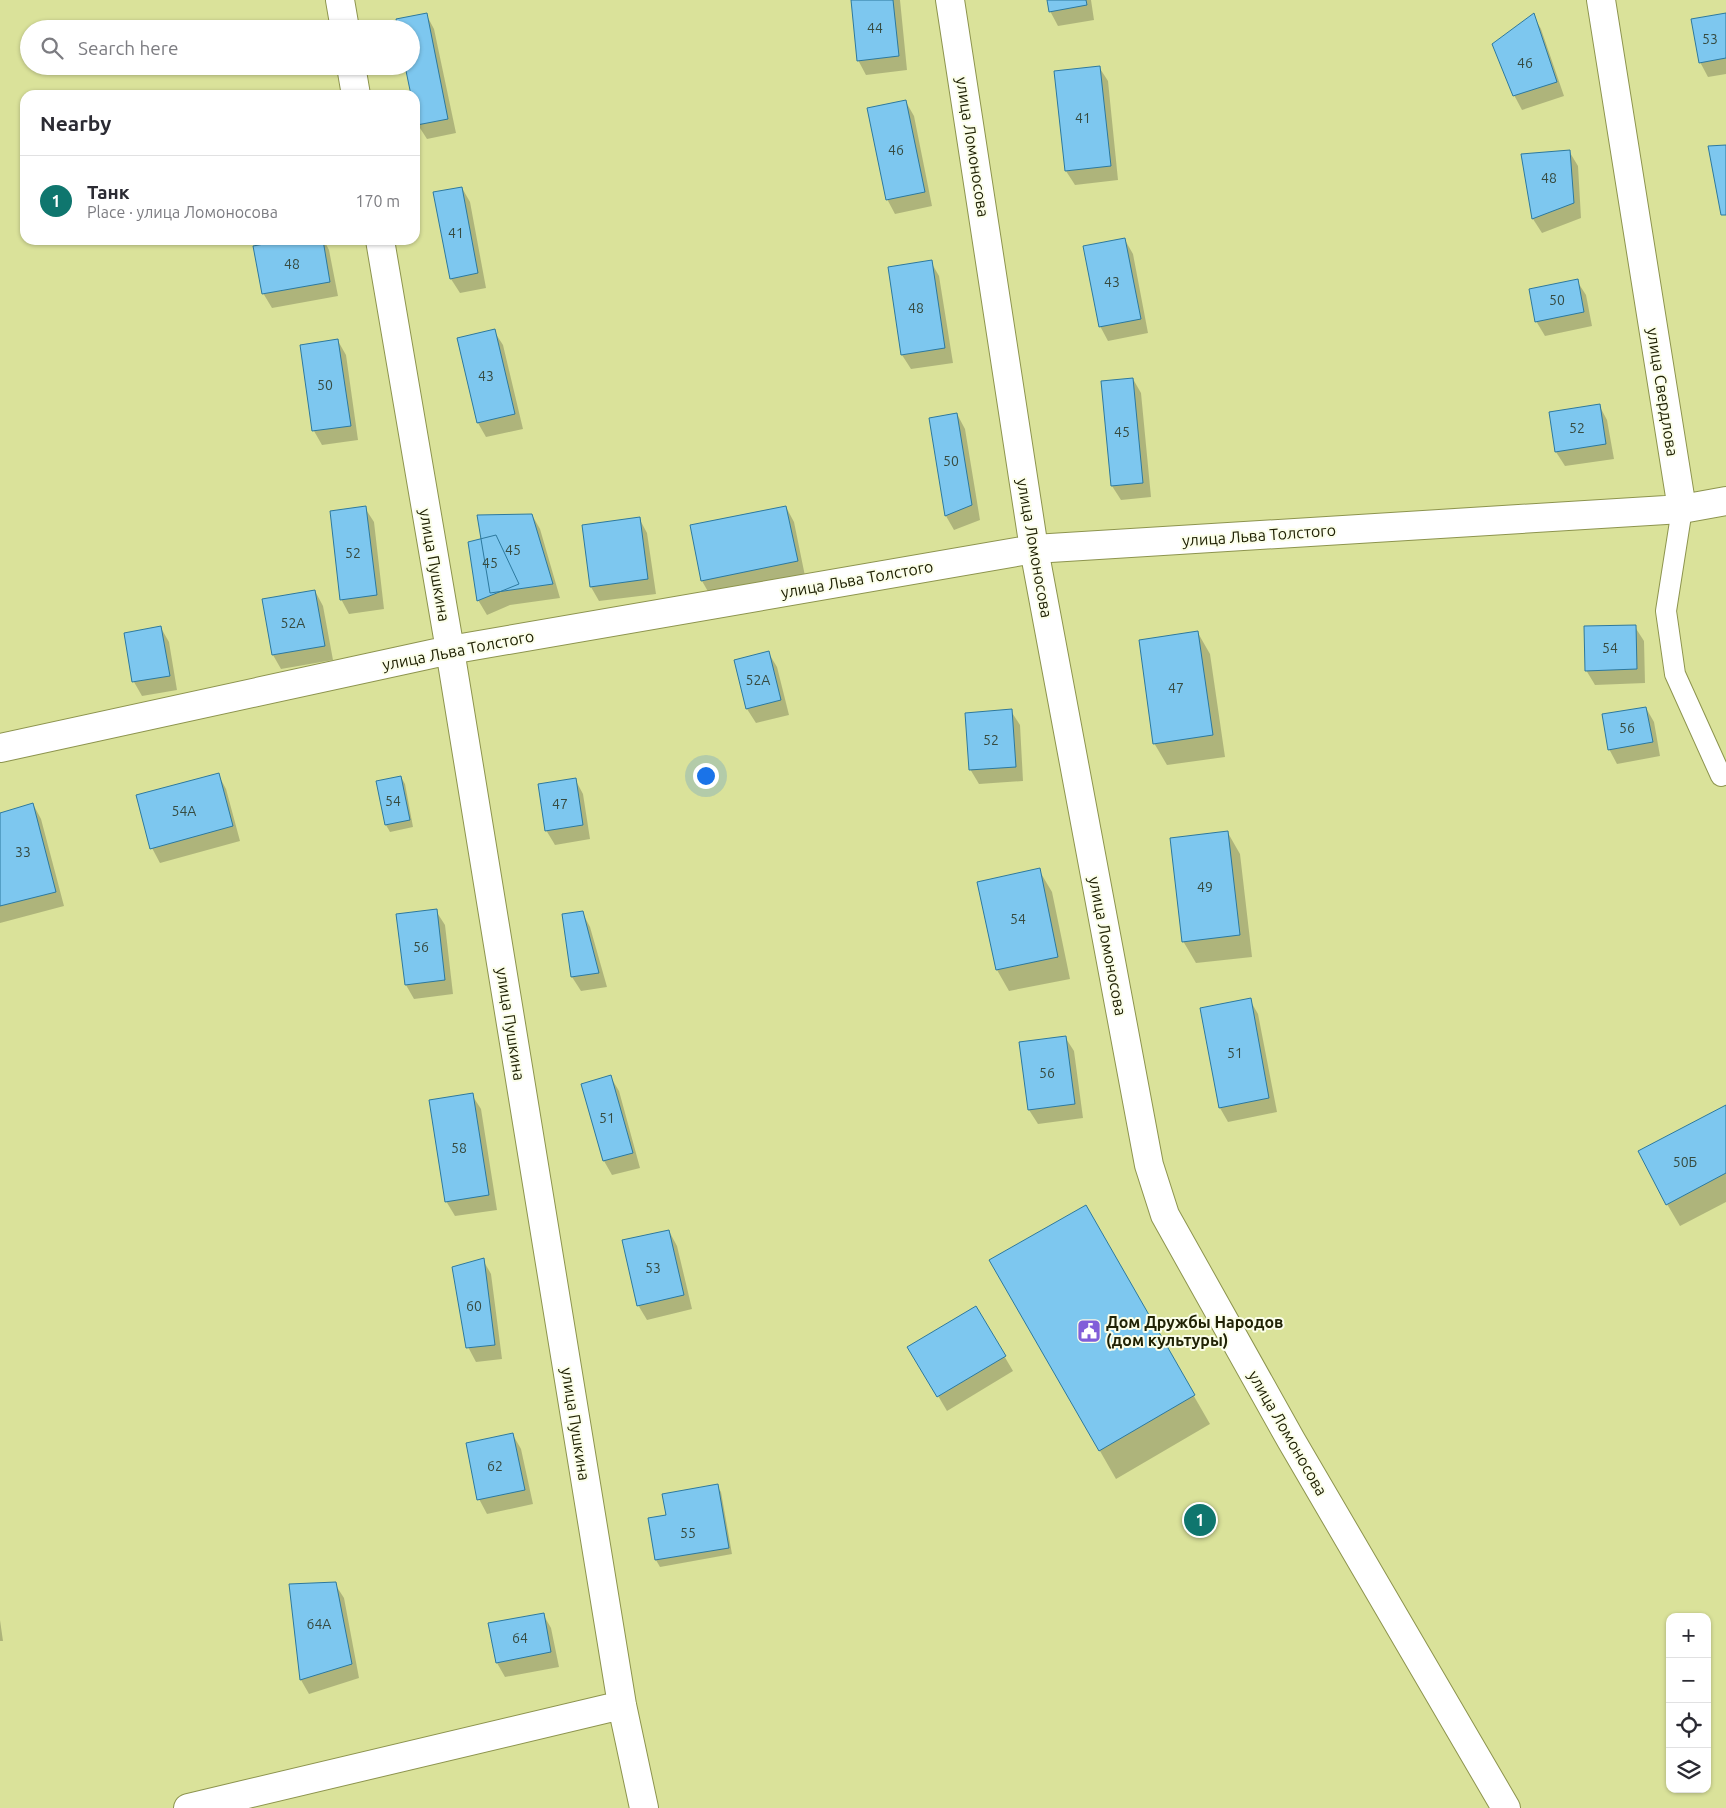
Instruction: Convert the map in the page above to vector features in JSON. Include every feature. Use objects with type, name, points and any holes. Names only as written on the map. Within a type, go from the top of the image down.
[{"type":"street","points":[[340,0],[343,20]]},
{"type":"street","name":"улица Ломоносова","points":[[950,0],[1034,549],[1149,1164],[1165,1215],[1291,1440],[1506,1808]]},
{"type":"street","name":"улица Свердлова","points":[[1601,0],[1682,509]]},
{"type":"street","points":[[353,75],[355,90]]},
{"type":"street","name":"улица Пушкина","points":[[381,245],[450,650],[622,1705],[644,1808]]},
{"type":"street","name":"улица Льва Толстого","points":[[0,748],[450,650],[1034,549],[1682,509],[1726,501]]},
{"type":"street","points":[[188,1808],[622,1705]]},
{"type":"lane","name":"улица Свердлова","points":[[1682,509],[1666,611],[1675,674],[1721,776]]},
{"type":"building","points":[[851,0],[893,0],[899,56],[857,61]]},
{"type":"building","points":[[1047,0],[1086,0],[1087,5],[1049,12]]},
{"type":"building","points":[[427,13],[448,119],[420,124],[420,90],[410,90],[407,75],[420,75],[420,20],[396,19]]},
{"type":"building","points":[[1534,13],[1557,82],[1513,96],[1492,44]]},
{"type":"building","points":[[1726,13],[1726,58],[1699,63],[1691,19]]},
{"type":"building","points":[[1100,66],[1111,166],[1065,171],[1054,71]]},
{"type":"building","points":[[906,100],[925,192],[886,200],[867,108]]},
{"type":"building","points":[[1726,145],[1726,215],[1721,215],[1708,146]]},
{"type":"building","points":[[1570,150],[1574,203],[1532,219],[1521,154]]},
{"type":"building","points":[[462,187],[478,273],[450,279],[433,192]]},
{"type":"building","points":[[1125,238],[1141,319],[1099,327],[1083,246]]},
{"type":"building","points":[[324,245],[330,282],[262,294],[253,246]]},
{"type":"building","points":[[932,260],[945,348],[901,355],[888,267]]},
{"type":"building","points":[[1578,279],[1584,312],[1535,322],[1529,289]]},
{"type":"building","points":[[495,329],[515,414],[477,423],[457,338]]},
{"type":"building","points":[[338,339],[351,426],[312,431],[300,345]]},
{"type":"building","points":[[1133,378],[1143,483],[1111,486],[1101,381]]},
{"type":"building","points":[[1600,404],[1606,444],[1555,452],[1549,412]]},
{"type":"building","points":[[957,413],[972,505],[945,516],[929,418]]},
{"type":"building","points":[[366,506],[377,595],[340,600],[330,511]]},
{"type":"building","points":[[786,506],[798,561],[701,581],[690,525]]},
{"type":"building","points":[[532,514],[553,584],[490,593],[477,515]]},
{"type":"building","points":[[640,517],[648,579],[590,587],[582,525]]},
{"type":"building","points":[[496,535],[519,584],[477,601],[468,542]]},
{"type":"building","points":[[315,590],[325,646],[272,655],[262,599]]},
{"type":"building","points":[[1636,625],[1637,669],[1585,671],[1584,626]]},
{"type":"building","points":[[161,626],[170,676],[132,682],[124,633]]},
{"type":"building","points":[[1198,631],[1213,735],[1153,744],[1139,640]]},
{"type":"building","points":[[769,651],[781,700],[746,709],[734,660]]},
{"type":"building","points":[[1646,707],[1653,742],[1608,750],[1602,714]]},
{"type":"building","points":[[1012,709],[1016,767],[969,770],[965,713]]},
{"type":"building","points":[[219,773],[233,826],[150,849],[136,795]]},
{"type":"building","points":[[401,776],[410,820],[385,825],[376,781]]},
{"type":"building","points":[[576,778],[583,825],[545,831],[538,784]]},
{"type":"building","points":[[33,803],[56,892],[0,906],[0,813]]},
{"type":"building","points":[[1228,831],[1240,935],[1182,942],[1170,838]]},
{"type":"building","points":[[1040,868],[1058,957],[996,970],[977,882]]},
{"type":"building","points":[[437,909],[445,980],[405,985],[396,914]]},
{"type":"building","points":[[583,911],[599,973],[571,977],[562,914]]},
{"type":"building","points":[[1251,998],[1269,1098],[1219,1108],[1200,1008]]},
{"type":"building","points":[[1066,1036],[1075,1104],[1028,1110],[1019,1042]]},
{"type":"building","points":[[611,1075],[633,1153],[603,1161],[581,1084]]},
{"type":"building","points":[[473,1093],[489,1195],[445,1202],[429,1100]]},
{"type":"building","points":[[1726,1105],[1726,1173],[1666,1205],[1638,1151]]},
{"type":"building","points":[[1086,1205],[1195,1395],[1099,1451],[989,1260]]},
{"type":"building","points":[[669,1230],[684,1295],[637,1306],[622,1240]]},
{"type":"building","points":[[484,1258],[495,1345],[466,1348],[452,1267]]},
{"type":"building","points":[[976,1306],[1006,1356],[937,1397],[907,1347]]},
{"type":"building","points":[[513,1433],[525,1490],[477,1500],[466,1443]]},
{"type":"building","points":[[718,1484],[729,1548],[655,1560],[648,1518],[666,1515],[662,1494]]},
{"type":"building","points":[[336,1582],[352,1664],[300,1680],[289,1584]]},
{"type":"building","points":[[544,1613],[551,1652],[496,1663],[488,1623]]},
{"type":"place","name":"Дом Дружбы Народов (дом культуры)","points":[[1089,1331]]},
{"type":"place","name":"Танк","points":[[1200,1520]]}]
